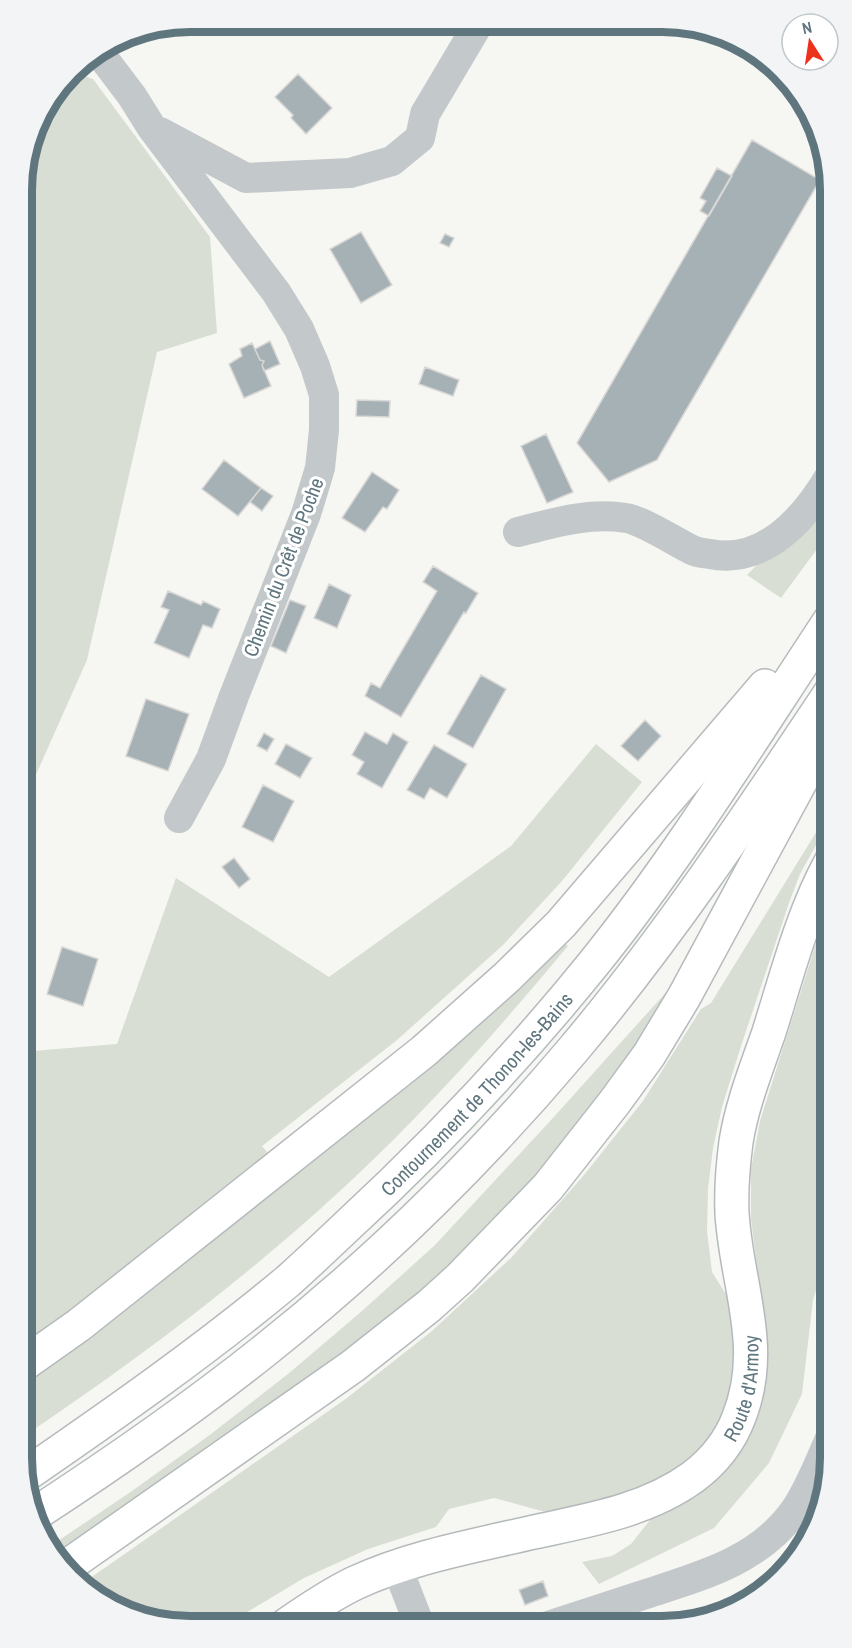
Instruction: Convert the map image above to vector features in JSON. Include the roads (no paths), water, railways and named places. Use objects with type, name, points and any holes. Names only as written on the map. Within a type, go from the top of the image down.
[{"type":"main road","points":[[31,1359],[79,1325],[459,1022],[561,924],[820,621]]},
{"type":"main road","name":"Contournement de Thonon-les-Bains","points":[[32,1470],[171,1372],[288,1280],[382,1194],[457,1119],[527,1043],[595,962],[645,895],[820,635]]},
{"type":"main road","name":"Contournement de Thonon-les-Bains","points":[[41,1510],[180,1415],[265,1351],[346,1282],[424,1209],[486,1146],[571,1052],[668,930],[732,840],[820,708]]},
{"type":"main road","points":[[72,1563],[353,1366],[429,1306],[460,1278],[548,1187],[649,1054],[820,745]]},
{"type":"main road","name":"Route d'Armoy","points":[[299,1616],[345,1588],[397,1567],[473,1546],[630,1509],[655,1499],[694,1476],[725,1444],[745,1404],[752,1360],[749,1320],[732,1213],[732,1175],[737,1138],[797,942],[820,885]]},
{"type":"street","points":[[152,128],[246,178],[350,173],[392,161],[420,138],[425,114],[474,32]]},
{"type":"street","name":"Chemin du Crêt de Poche","points":[[102,58],[276,292],[299,329],[315,366],[324,395],[324,430],[320,468],[306,514],[211,759],[179,818]]},
{"type":"street","points":[[518,532],[599,515],[629,518],[695,552],[725,557],[743,555],[756,551],[802,516],[820,493]]},
{"type":"street","points":[[578,1616],[706,1574],[740,1560],[770,1538],[795,1511],[820,1462]]},
{"type":"street","points":[[397,1567],[416,1616]]}]
